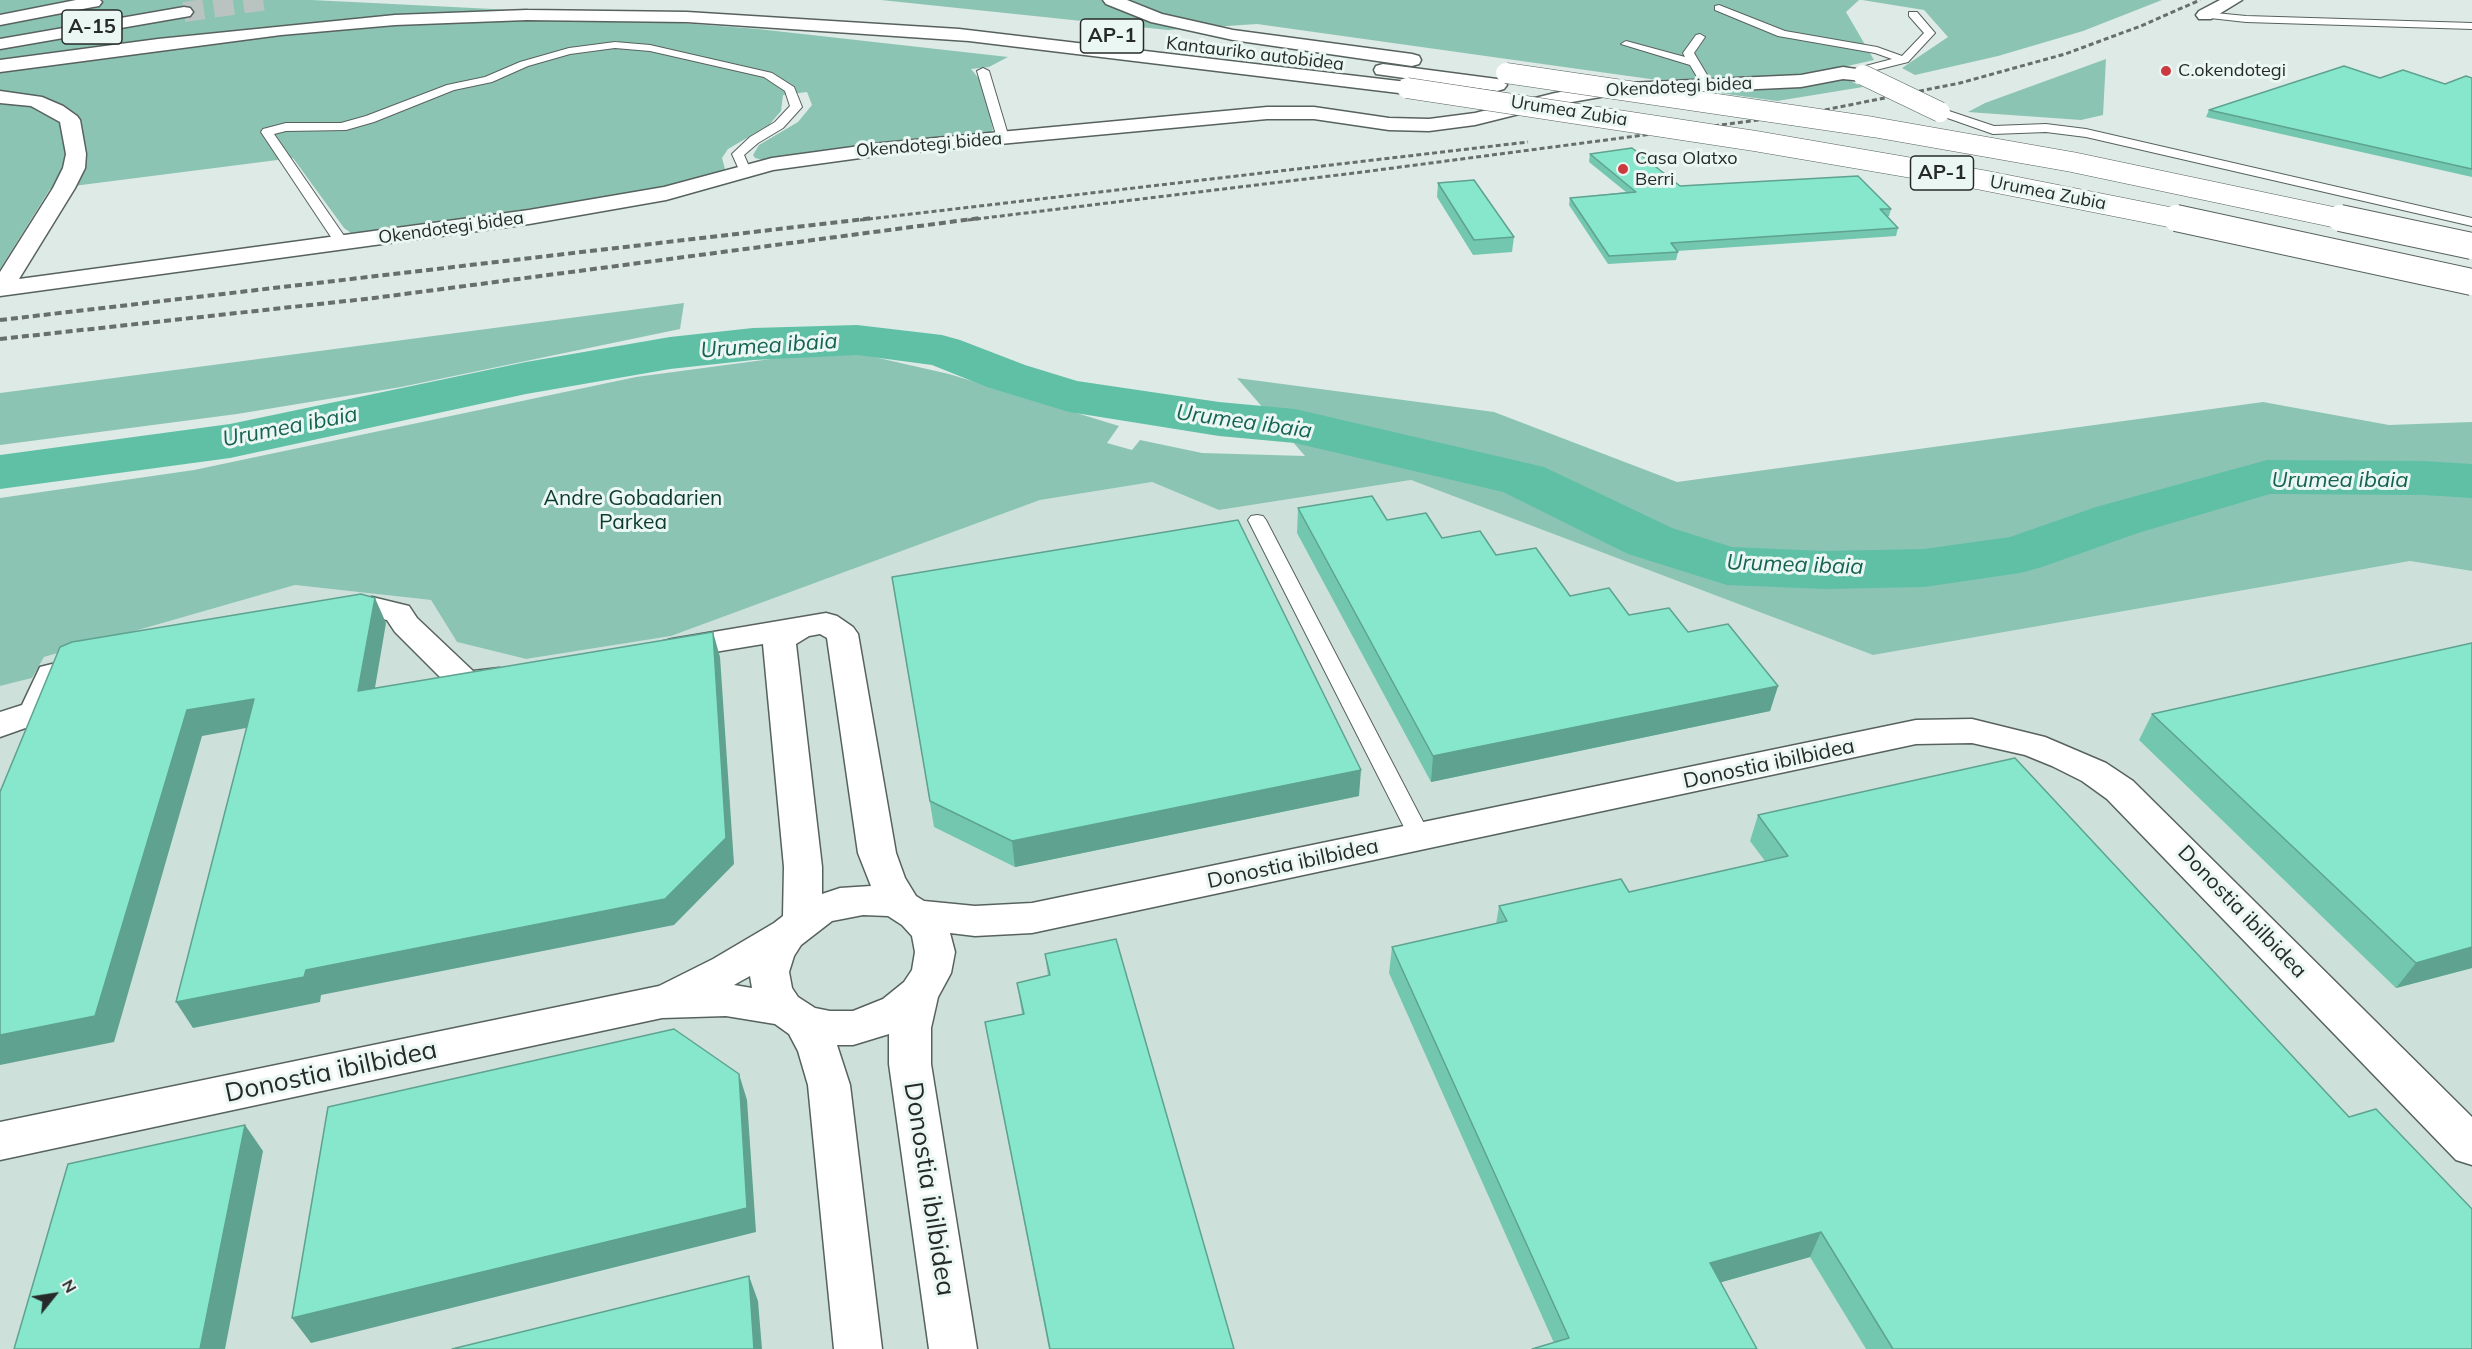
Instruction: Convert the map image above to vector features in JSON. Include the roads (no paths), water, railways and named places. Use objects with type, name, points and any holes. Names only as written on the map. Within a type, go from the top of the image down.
[{"type":"main road","name":"AP-1","points":[[568,0],[868,23],[981,36]]},
{"type":"main road","points":[[1112,0],[1157,18],[1233,35],[1430,63]]},
{"type":"main road","points":[[1146,0],[1189,18],[1257,35],[1430,63],[1502,79],[1873,127],[2072,162],[2472,246]]},
{"type":"main road","points":[[2205,15],[2233,0]]},
{"type":"main road","points":[[0,20],[93,2]]},
{"type":"main road","name":"A-15","points":[[0,33],[183,7],[0,44]]},
{"type":"main road","name":"Kantauriko autobidea","points":[[827,8],[1502,79]]},
{"type":"main road","points":[[0,66],[281,30],[395,20],[527,15],[687,17],[981,36]]},
{"type":"main road","name":"Urumea Zubia","points":[[981,36],[1407,88],[1650,124],[1982,180],[2472,282]]},
{"type":"main road","name":"Okendotegi bidea","points":[[1,289],[342,243],[631,200],[704,184],[772,164],[847,153],[1003,138],[1290,112],[1330,115],[1389,124],[1429,125],[1475,119],[1555,99],[1606,90],[1801,81],[1843,73],[1863,75],[1940,112]]},
{"type":"main road","name":"Urumea Zubia","points":[[1502,79],[1868,141],[2116,187],[2348,233],[2472,261]]},
{"type":"main road","points":[[0,97],[35,101],[56,110],[70,120],[76,154],[74,168],[64,188],[1,289]]},
{"type":"main road","points":[[302,618],[372,606],[398,613],[406,625],[462,679],[478,682],[524,675]]},
{"type":"main road","points":[[639,655],[826,623],[842,634],[877,853],[886,881],[909,911],[930,931],[935,952],[931,973],[918,994],[897,1011],[876,1022],[853,1028],[830,1028],[794,1016]]},
{"type":"main road","points":[[794,927],[803,867],[779,640],[800,627]]},
{"type":"main road","points":[[0,725],[36,712],[54,671],[62,662],[72,658]]},
{"type":"main road","name":"Donostia ibilbidea","points":[[909,911],[975,921],[1032,918],[1916,732],[1972,731],[2033,745],[2064,757],[2094,772],[2120,790],[2472,1146]]},
{"type":"main road","points":[[858,1349],[829,1085],[819,1050],[773,992],[769,972],[775,952],[794,927],[818,911],[840,903],[863,900],[886,901],[909,911]]},
{"type":"main road","name":"Donostia ibilbidea","points":[[662,1002],[727,970],[794,927]]},
{"type":"main road","name":"Donostia ibilbidea","points":[[918,994],[910,1028],[910,1064],[954,1349]]},
{"type":"main road","name":"Donostia ibilbidea","points":[[0,1141],[662,1002],[726,1000],[794,1016]]},
{"type":"lane","points":[[1719,8],[1782,34],[1877,50],[1904,60],[1930,33],[1913,14]]},
{"type":"lane","points":[[2205,15],[2246,19],[2472,26]]},
{"type":"lane","points":[[1700,37],[1688,53],[1707,85]]},
{"type":"lane","points":[[1626,44],[1694,63]]},
{"type":"lane","points":[[342,243],[267,132],[286,127],[342,127],[370,119],[451,87],[488,80],[524,64],[569,51],[615,45],[650,48],[768,75],[790,89],[796,107],[779,125],[754,140],[738,154],[738,160],[745,171]]},
{"type":"lane","name":"Okendotegi bidea","points":[[1863,75],[1862,70],[1904,60]]},
{"type":"lane","points":[[983,71],[1003,138]]},
{"type":"lane","points":[[1940,112],[1993,130],[2046,128],[2086,133],[2472,222]]},
{"type":"lane","points":[[1257,520],[1420,837]]},
{"type":"waterway","name":"Urumea ibaia","points":[[0,472],[230,441],[526,378],[670,353],[753,344],[857,340],[942,351],[1006,376],[1069,396],[1219,419],[1295,426],[1523,479],[1650,541],[1727,566],[1825,570],[1924,568],[2020,554],[2117,520],[2267,477],[2423,478],[2472,481]]},
{"type":"tunnel","points":[[184,12],[267,0]]},
{"type":"railway","points":[[968,220],[1355,173],[1804,114],[1960,83],[2065,54],[2141,26],[2200,0]]},
{"type":"railway","points":[[860,220],[1528,142]]},
{"type":"railway","points":[[0,320],[873,218]]},
{"type":"railway","points":[[0,339],[374,298],[980,218]]},
{"type":"place","name":"C.okendotegi","points":[[2166,71]]},
{"type":"place","name":"Casa Olatxo Berri","points":[[1623,169]]},
{"type":"park label","name":"Andre Gobadarien Parkea","points":[[633,511]]}]
